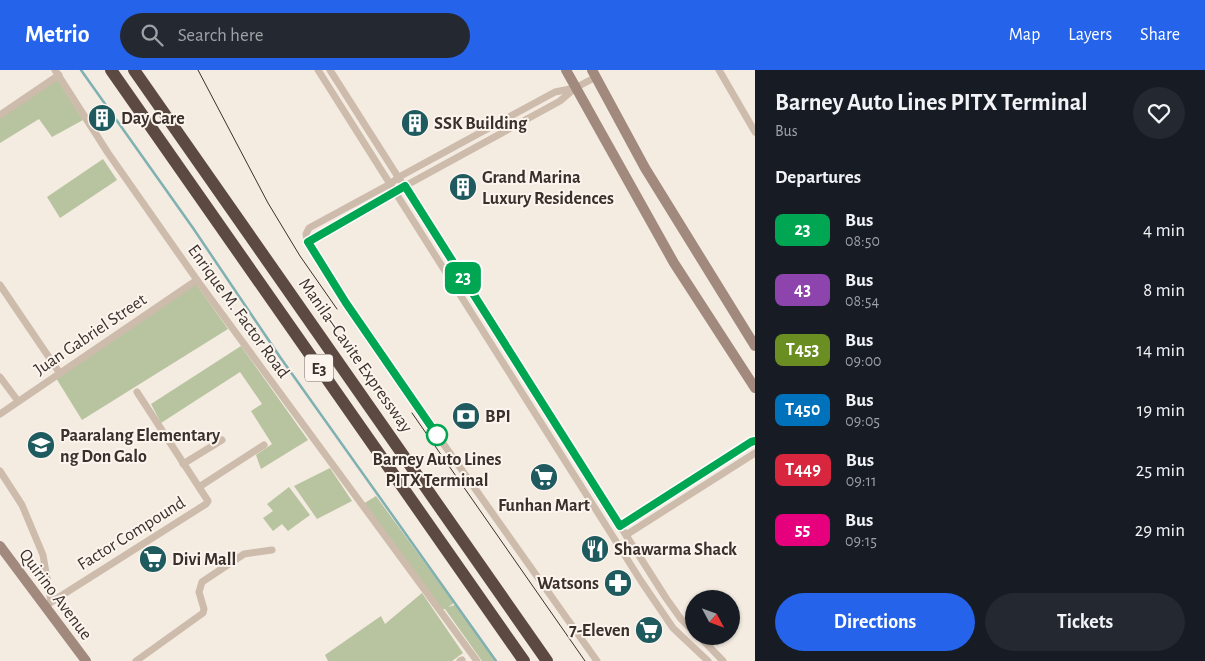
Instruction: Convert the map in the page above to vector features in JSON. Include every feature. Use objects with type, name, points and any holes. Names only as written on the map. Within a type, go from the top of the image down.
[{"type":"highway","name":"E3","points":[[111,70],[524,661]]},
{"type":"highway","name":"Manila–Cavite Expressway","points":[[134,70],[547,661]]},
{"type":"main road","points":[[566,70],[674,263],[755,388]]},
{"type":"main road","points":[[594,74],[645,168],[755,346]]},
{"type":"main road","name":"Quirino Avenue","points":[[0,546],[48,604],[86,661]]},
{"type":"street","points":[[318,70],[665,617],[673,628],[708,661]]},
{"type":"street","points":[[330,70],[670,605],[685,622]]},
{"type":"street","points":[[719,70],[755,132]]},
{"type":"street","points":[[0,114],[57,73]]},
{"type":"street","name":"Enrique M. Factor Road","points":[[57,73],[108,153],[196,280],[477,661]]},
{"type":"street","points":[[308,242],[405,186],[560,101],[594,74]]},
{"type":"street","points":[[346,303],[308,242],[306,234],[309,228],[555,92],[575,88]]},
{"type":"street","points":[[453,283],[463,277]]},
{"type":"street","name":"Juan Gabriel Street","points":[[0,414],[196,280]]},
{"type":"street","points":[[0,285],[59,372]]},
{"type":"street","points":[[503,363],[514,357]]},
{"type":"street","points":[[0,377],[18,401]]},
{"type":"street","points":[[136,392],[199,487],[264,445]]},
{"type":"street","points":[[418,408],[597,661]]},
{"type":"street","points":[[183,464],[222,440]]},
{"type":"street","points":[[620,526],[755,441]]},
{"type":"street","points":[[626,535],[755,453]]},
{"type":"street","points":[[0,471],[22,505],[43,555],[48,604]]},
{"type":"street","name":"Factor Compound","points":[[48,604],[206,504],[208,501],[199,487]]},
{"type":"street","points":[[136,661],[203,613],[204,609],[199,592],[202,582],[244,554],[272,550]]},
{"type":"street","points":[[707,645],[723,661]]},
{"type":"green space","points":[[57,79],[83,120],[52,137],[39,119],[0,143],[0,117]]},
{"type":"green space","points":[[103,159],[117,180],[60,218],[47,197]]},
{"type":"green space","points":[[196,284],[228,329],[82,420],[56,378]]},
{"type":"green space","points":[[241,346],[308,440],[261,469],[256,455],[272,444],[251,411],[262,404],[240,372],[161,423],[151,404]]},
{"type":"green space","points":[[330,468],[352,501],[317,519],[294,486]]},
{"type":"green space","points":[[289,487],[310,515],[288,531],[282,524],[273,531],[263,518],[273,511],[267,504]]},
{"type":"green space","points":[[376,496],[454,603],[448,607],[455,605],[496,661],[482,661],[445,609],[442,609],[363,504]]},
{"type":"green space","points":[[422,593],[463,653],[452,661],[328,661],[325,655],[381,616],[385,624]]},
{"type":"waterway","points":[[81,70],[193,228],[280,357],[496,661]]},
{"type":"tunnel","points":[[346,303],[418,408]]},
{"type":"tram line","points":[[198,70],[268,203],[300,256],[337,309]]},
{"type":"tram line","points":[[412,413],[585,661]]},
{"type":"bus line","name":"23","points":[[437,435],[346,303],[308,242],[405,186],[620,526],[755,441]]},
{"type":"place","name":"Day Care","points":[[102,118]]},
{"type":"place","name":"SSK Building","points":[[415,123]]},
{"type":"place","name":"Grand Marina Luxury Residences","points":[[463,187]]},
{"type":"place","name":"BPI","points":[[466,416]]},
{"type":"place","name":"Barney Auto Lines PITX Terminal","points":[[437,435]]},
{"type":"place","name":"Paaralang Elementary ng Don Galo","points":[[41,445]]},
{"type":"place","name":"Funhan Mart","points":[[544,477]]},
{"type":"place","name":"Shawarma Shack","points":[[595,549]]},
{"type":"place","name":"Divi Mall","points":[[153,559]]},
{"type":"place","name":"Watsons","points":[[618,583]]},
{"type":"place","name":"7-Eleven","points":[[649,630]]}]
